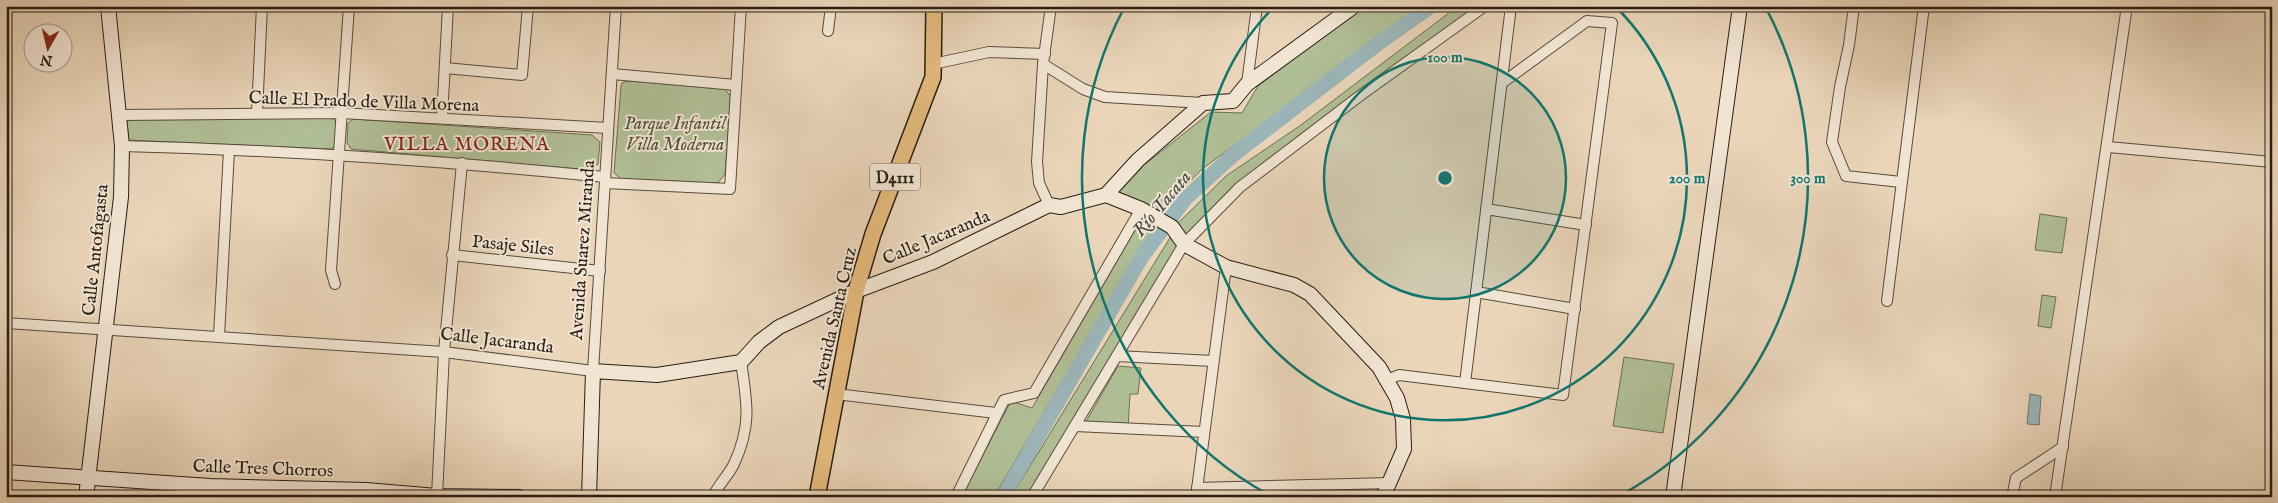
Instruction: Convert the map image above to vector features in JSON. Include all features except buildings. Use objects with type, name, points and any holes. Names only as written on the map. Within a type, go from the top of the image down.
[{"type":"main road","name":"Avenida Santa Cruz","points":[[817,497],[856,291],[873,234],[933,77],[934,6]]},
{"type":"street","name":"Calle Antofagasta","points":[[86,497],[121,197],[122,146],[108,6]]},
{"type":"street","points":[[257,112],[262,6]]},
{"type":"street","points":[[335,284],[331,270],[349,6]]},
{"type":"street","points":[[442,118],[448,6]]},
{"type":"street","points":[[445,68],[522,75],[528,6]]},
{"type":"street","name":"Avenida Suarez Miranda","points":[[589,497],[593,371],[616,6]]},
{"type":"street","points":[[122,146],[339,155],[462,163],[605,180],[730,189],[741,6]]},
{"type":"street","points":[[828,31],[831,6]]},
{"type":"street","points":[[1049,205],[1038,183],[1037,162],[1044,59],[1051,6]]},
{"type":"street","points":[[1247,84],[1256,6]]},
{"type":"street","points":[[933,64],[989,52],[1044,59],[1083,89],[1105,97],[1203,103],[1234,101],[1247,84],[1354,6]]},
{"type":"street","points":[[1032,497],[1184,244],[1240,187],[1485,6]]},
{"type":"street","points":[[1465,383],[1511,6]]},
{"type":"street","points":[[1673,497],[1740,6]]},
{"type":"street","points":[[1854,6],[1850,45],[1840,87],[1832,142],[1846,176],[1901,182]]},
{"type":"street","points":[[1887,301],[1924,6]]},
{"type":"street","points":[[2055,497],[2128,6]]},
{"type":"street","points":[[1387,380],[1399,375],[1563,396],[1612,23],[1587,21],[1502,83]]},
{"type":"street","points":[[612,74],[736,85]]},
{"type":"street","points":[[1203,103],[1138,160],[1106,195],[1141,209],[1168,224],[1184,244],[1226,267],[1294,286],[1310,294],[1380,367],[1397,398],[1403,419],[1404,449],[1383,497]]},
{"type":"street","name":"Calle El Prado de Villa Morena","points":[[119,115],[257,112],[341,113],[608,128]]},
{"type":"street","points":[[2108,147],[2272,162]]},
{"type":"street","points":[[219,336],[229,150]]},
{"type":"street","points":[[437,496],[444,352],[462,163]]},
{"type":"street","name":"Calle Jacaranda","points":[[6,323],[444,352],[593,371],[657,375],[742,362],[759,342],[779,327],[856,291],[933,262],[1049,205],[1061,207],[1106,195]]},
{"type":"street","points":[[956,497],[1004,400],[1034,393],[1141,209]]},
{"type":"street","points":[[1486,209],[1586,225]]},
{"type":"street","name":"Pasaje Siles","points":[[452,255],[600,271]]},
{"type":"street","points":[[1226,267],[1197,492],[1389,483]]},
{"type":"street","points":[[1476,292],[1575,309]]},
{"type":"street","points":[[1117,356],[1213,361]]},
{"type":"street","points":[[713,497],[733,465],[744,438],[748,406],[742,362]]},
{"type":"street","points":[[836,394],[996,413]]},
{"type":"street","points":[[1075,426],[1204,432]]},
{"type":"street","points":[[2012,497],[2016,478],[2062,447]]},
{"type":"street","name":"Calle Tres Chorros","points":[[6,472],[88,477],[209,492],[519,497]]},
{"type":"green space","points":[[1364,6],[1423,6],[1202,169],[1160,213],[1119,192],[1144,165],[1211,112],[1242,113],[1258,86]]},
{"type":"green space","points":[[1458,6],[1480,6],[1240,181],[1186,236],[1177,224],[1226,176],[1301,125]]},
{"type":"green space","name":"Parque Infantil Villa Moderna","points":[[628,81],[724,88],[731,97],[725,174],[718,183],[621,179],[614,173],[621,86],[622,83]]},
{"type":"green space","points":[[332,118],[337,122],[335,146],[331,149],[127,140],[126,119]]},
{"type":"green space","points":[[353,119],[592,135],[600,142],[598,164],[589,170],[351,149],[347,143],[348,123]]},
{"type":"green space","points":[[2040,214],[2067,218],[2062,253],[2035,250]]},
{"type":"green space","points":[[1142,218],[1159,226],[1114,293],[994,497],[961,497],[1011,401],[1032,408]]},
{"type":"green space","points":[[1171,236],[1179,246],[1027,497],[1011,497]]},
{"type":"green space","points":[[2042,295],[2056,297],[2051,328],[2038,326]]},
{"type":"green space","points":[[1624,357],[1674,364],[1663,433],[1613,426]]},
{"type":"green space","points":[[1118,366],[1141,368],[1138,394],[1130,394],[1128,429],[1084,425]]},
{"type":"water","points":[[2030,394],[2041,396],[2039,425],[2027,424]]},
{"type":"waterway","name":"Río Tacata","points":[[1003,497],[1141,258],[1185,199],[1233,155],[1380,42],[1431,6]]},
{"type":"district","name":"VILLA MORENA","points":[[467,143]]}]
